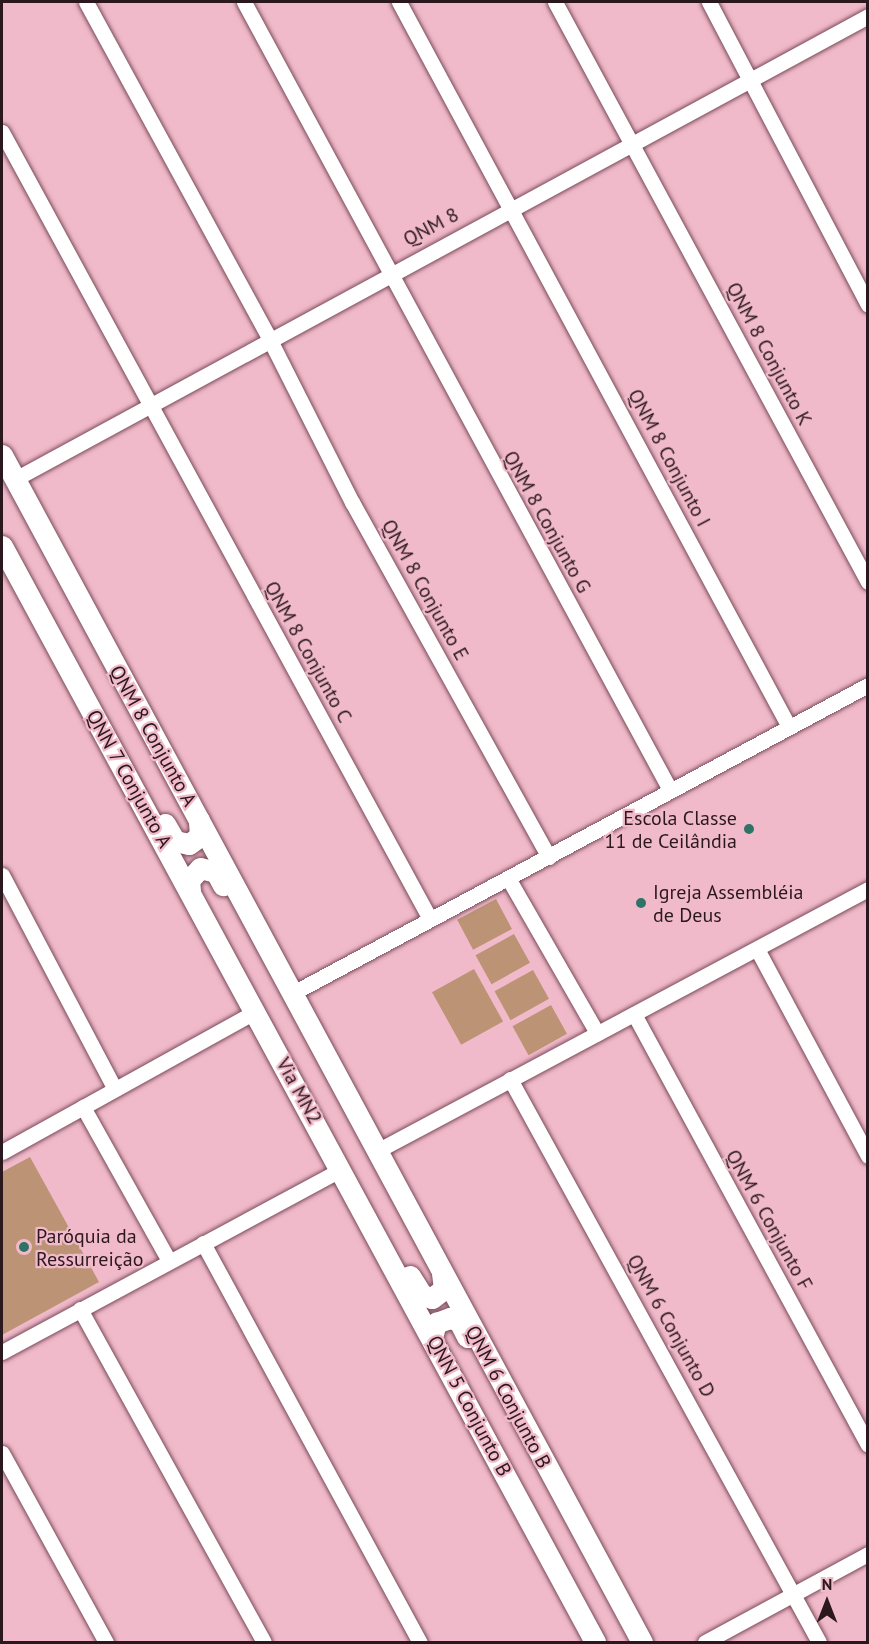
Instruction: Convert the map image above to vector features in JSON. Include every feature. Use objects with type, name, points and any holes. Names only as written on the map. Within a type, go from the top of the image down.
[{"type":"main road","name":"QNM 8 Conjunto A","points":[[2,455],[294,1000]]},
{"type":"main road","name":"QNN 7 Conjunto A","points":[[2,546],[255,1012]]},
{"type":"main road","points":[[74,679],[118,738],[175,842],[183,845],[195,842],[200,836],[199,820]]},
{"type":"main road","points":[[190,891],[189,879],[195,870],[204,867],[216,872],[266,966],[294,1000]]},
{"type":"main road","name":"Via MN2","points":[[294,1000],[375,1152]]},
{"type":"main road","name":"Via MN2","points":[[255,1012],[338,1162]]},
{"type":"main road","name":"QNM 6 Conjunto B","points":[[375,1152],[642,1642]]},
{"type":"main road","points":[[338,1162],[370,1200],[422,1295],[432,1298],[441,1294],[442,1272]]},
{"type":"main road","name":"QNN 5 Conjunto B","points":[[338,1162],[595,1642]]},
{"type":"main road","points":[[432,1337],[439,1320],[450,1318],[459,1322],[507,1416],[545,1466]]},
{"type":"street","name":"QNM 8 Conjunto E","points":[[86,2],[270,340],[352,502],[549,857]]},
{"type":"street","name":"QNM 8 Conjunto G","points":[[244,2],[388,274],[670,790]]},
{"type":"street","name":"QNM 8 Conjunto I","points":[[399,2],[789,727]]},
{"type":"street","name":"QNM 8 Conjunto K","points":[[555,2],[867,582]]},
{"type":"street","points":[[709,2],[751,78],[832,243],[867,305]]},
{"type":"street","name":"QNM 8","points":[[15,479],[388,274],[632,147],[751,78],[867,16]]},
{"type":"street","name":"QNM 8 Conjunto C","points":[[2,132],[430,919]]},
{"type":"street","points":[[294,1000],[341,968],[430,919],[867,685]]},
{"type":"street","points":[[2,875],[115,1089]]},
{"type":"street","points":[[508,878],[597,1033]]},
{"type":"street","points":[[375,1152],[867,889]]},
{"type":"street","points":[[757,949],[867,1156]]},
{"type":"street","points":[[2,1152],[255,1012]]},
{"type":"street","name":"QNM 6 Conjunto F","points":[[633,1014],[867,1445]]},
{"type":"street","name":"QNM 6 Conjunto D","points":[[510,1079],[819,1642]]},
{"type":"street","points":[[82,1107],[170,1261]]},
{"type":"street","points":[[2,1352],[292,1195],[338,1162]]},
{"type":"street","points":[[202,1243],[420,1642]]},
{"type":"street","points":[[80,1309],[264,1642]]},
{"type":"street","points":[[2,1454],[106,1642]]},
{"type":"street","points":[[705,1642],[867,1554]]},
{"type":"shaded area","points":[[496,899],[512,929],[473,950],[457,920]]},
{"type":"shaded area","points":[[514,934],[530,963],[492,984],[476,955]]},
{"type":"shaded area","points":[[474,969],[503,1021],[461,1045],[432,992]]},
{"type":"shaded area","points":[[533,970],[549,999],[511,1020],[495,991]]},
{"type":"shaded area","points":[[551,1005],[567,1034],[529,1055],[513,1026]]},
{"type":"shaded area","points":[[30,1157],[99,1282],[2,1335],[2,1172]]},
{"type":"place","name":"Escola Classe 11 de Ceilândia","points":[[749,829]]},
{"type":"place","name":"Igreja Assembléia de Deus","points":[[641,903]]},
{"type":"place","name":"Paróquia da Ressurreição","points":[[24,1247]]}]
